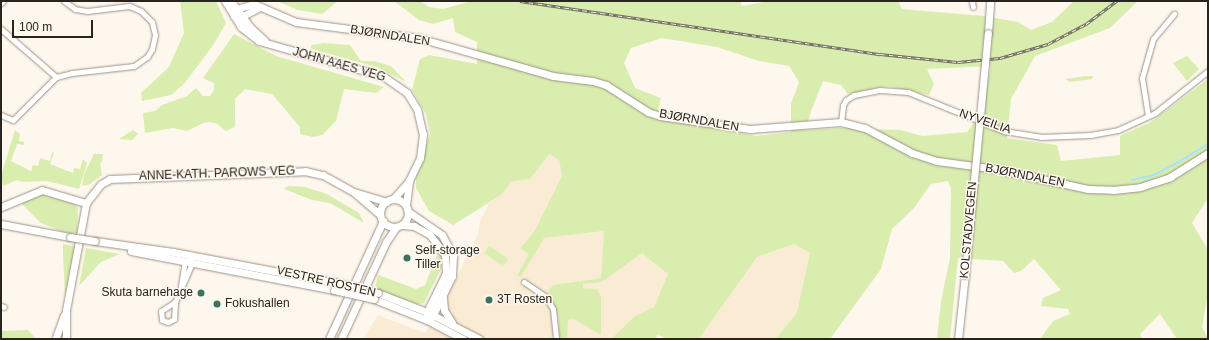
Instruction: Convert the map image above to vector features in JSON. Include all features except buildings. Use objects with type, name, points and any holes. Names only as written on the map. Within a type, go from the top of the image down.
[{"type":"main road","points":[[225,1],[237,14]]},
{"type":"main road","points":[[231,1],[237,14]]},
{"type":"main road","name":"KOLSTADVEGEN","points":[[958,339],[990,1]]},
{"type":"main road","name":"BJØRNDALEN","points":[[237,14],[248,5],[260,7],[296,22],[419,38],[553,76],[593,81],[606,85],[648,112],[660,116],[750,129],[841,122],[865,128],[912,152],[937,162],[996,169],[1088,189],[1113,190],[1140,187],[1170,177],[1208,153]]},
{"type":"main road","name":"JOHN AAES VEG","points":[[237,14],[247,33],[269,44],[377,74],[401,88],[414,104],[423,127],[422,150],[409,181],[407,208],[399,226]]},
{"type":"main road","name":"ANNE-KATH. PAROWS VEG","points":[[66,339],[66,310],[86,203],[96,188],[110,179],[146,176],[305,171],[323,175],[354,192],[381,218],[399,226]]},
{"type":"main road","name":"JOHN AAES VEG","points":[[381,218],[381,206],[390,200],[409,181]]},
{"type":"main road","points":[[1,207],[42,190],[86,203]]},
{"type":"main road","name":"ANNE-KATH. PAROWS VEG","points":[[354,192],[390,200],[407,208]]},
{"type":"main road","points":[[407,208],[438,231],[452,249],[454,269],[444,296],[429,316]]},
{"type":"main road","points":[[329,339],[381,218]]},
{"type":"main road","name":"VESTRE ROSTEN","points":[[1,224],[116,245],[173,252],[188,260],[336,286],[376,296],[454,325],[479,339]]},
{"type":"main road","points":[[340,339],[386,242],[399,226],[414,226],[430,235],[445,255],[446,273],[429,316]]},
{"type":"main road","points":[[444,296],[444,310],[454,325]]},
{"type":"main road","name":"ANNE-KATH. PAROWS VEG","points":[[54,338],[66,310]]},
{"type":"main road","name":"VESTRE ROSTEN","points":[[429,316],[463,339]]},
{"type":"main road","points":[[54,338],[66,339]]},
{"type":"street","points":[[1,114],[13,120],[56,77],[72,73],[134,66],[147,57],[152,49],[155,35],[152,22],[141,11],[129,6],[87,11],[75,9],[64,1]]},
{"type":"street","points":[[972,1],[972,7]]},
{"type":"street","points":[[1148,116],[1142,78],[1153,39],[1174,14]]},
{"type":"street","points":[[1,29],[56,77]]},
{"type":"street","name":"NYVEILIA","points":[[841,122],[843,105],[846,100],[854,95],[880,90],[908,92],[1004,131],[1042,137],[1101,133],[1118,130],[1148,116],[1184,92],[1208,71]]},
{"type":"street","points":[[176,302],[188,260]]},
{"type":"street","points":[[180,292],[188,260]]},
{"type":"street","points":[[524,282],[545,296],[553,310],[556,339]]},
{"type":"shaded area","points":[[549,154],[559,160],[562,176],[535,230],[520,247],[529,254],[517,274],[521,277],[543,238],[604,231],[601,278],[554,285],[602,282],[642,253],[669,274],[654,307],[635,316],[611,339],[363,339],[378,315],[425,333],[447,297],[478,234],[480,221],[489,203],[501,195],[511,182],[530,179]]},
{"type":"shaded area","points":[[794,244],[810,253],[797,312],[776,339],[699,339],[757,257]]},
{"type":"green space","points":[[180,1],[216,1],[226,23],[214,44],[184,84],[171,95],[142,101],[141,93],[169,67],[184,33]]},
{"type":"green space","points":[[277,1],[338,1],[322,14],[298,10]]},
{"type":"green space","points":[[394,1],[420,1],[429,7],[443,9],[472,1],[740,1],[742,6],[769,1],[898,1],[902,9],[984,16],[1018,22],[1031,30],[1052,22],[1074,1],[1138,1],[1110,28],[1035,56],[1011,99],[1007,138],[1057,145],[1061,161],[1120,155],[1120,136],[1151,122],[1208,79],[1208,198],[1192,223],[1208,250],[1208,293],[1202,327],[1208,339],[1177,339],[1160,314],[1140,334],[1142,339],[1040,339],[1053,321],[1070,314],[1068,309],[1041,306],[1043,298],[1061,290],[1034,259],[1021,271],[1014,273],[1003,261],[958,258],[950,339],[937,339],[941,301],[950,258],[951,189],[948,181],[931,184],[914,208],[892,229],[881,269],[830,339],[776,339],[797,312],[810,253],[794,244],[757,257],[699,339],[668,339],[658,335],[655,339],[611,339],[635,316],[654,307],[668,274],[642,253],[602,282],[583,284],[583,288],[597,289],[601,297],[601,335],[574,319],[568,320],[567,339],[559,339],[559,316],[548,290],[554,285],[601,278],[604,231],[544,238],[521,277],[517,275],[529,254],[520,248],[535,230],[562,176],[559,160],[549,154],[530,179],[511,182],[501,195],[453,225],[429,211],[416,188],[416,177],[430,134],[426,114],[412,90],[420,59],[429,55],[477,64],[477,42],[455,32],[453,18],[433,24],[419,20]],"holes":[[[662,38],[717,47],[759,61],[789,66],[799,82],[791,104],[791,132],[756,136],[656,117],[661,98],[635,88],[624,63],[631,48]],[[991,66],[981,114],[967,132],[922,136],[901,130],[840,128],[806,130],[811,111],[823,81],[841,85],[848,94],[887,86],[929,95],[934,84],[927,69]]]},
{"type":"green space","points":[[234,34],[276,56],[384,87],[376,93],[344,89],[336,121],[322,135],[313,137],[300,134],[300,127],[272,94],[245,89],[235,99],[235,127],[226,131],[216,123],[206,122],[187,131],[173,128],[145,133],[143,113],[155,111],[162,105],[187,96],[196,88],[203,96],[210,96],[214,90],[214,83],[203,78]]},
{"type":"green space","points":[[324,43],[350,45],[361,61],[374,61],[391,66],[406,82],[377,67],[311,49],[311,45]]},
{"type":"green space","points":[[1187,56],[1199,69],[1187,81],[1173,63]]},
{"type":"green space","points":[[1093,76],[1092,79],[1070,82],[1065,79]]},
{"type":"green space","points":[[15,130],[20,134],[19,141],[24,142],[24,145],[17,144],[11,161],[31,171],[33,165],[38,166],[40,158],[50,161],[52,152],[54,153],[50,164],[73,173],[74,168],[80,169],[83,159],[87,163],[79,189],[47,181],[22,182],[17,180],[3,186],[1,176]]},
{"type":"green space","points":[[133,130],[138,134],[132,140],[119,139]]},
{"type":"green space","points":[[94,154],[103,154],[102,162],[100,163],[102,175],[90,184],[82,186],[84,174]]},
{"type":"green space","points":[[288,186],[305,187],[327,194],[359,213],[364,223],[330,203],[312,200],[284,189]]},
{"type":"green space","points":[[46,194],[73,202],[78,208],[77,233],[63,232],[41,223],[20,202]]},
{"type":"green space","points":[[63,244],[75,246],[65,296],[63,255]]},
{"type":"green space","points":[[489,246],[508,259],[506,263],[502,265],[484,253]]},
{"type":"green space","points":[[86,248],[120,254],[101,262],[79,286]]},
{"type":"green space","points":[[438,250],[443,261],[442,267],[424,303],[414,305],[375,288],[378,275],[416,289],[425,285],[437,255],[435,251]]},
{"type":"green space","points":[[28,330],[36,339],[1,338],[1,331]]},
{"type":"waterway","points":[[1132,180],[1154,175],[1208,144]]},
{"type":"railway","points":[[520,1],[880,54],[958,62],[1000,58],[1048,44],[1086,24],[1117,1]]},
{"type":"place","name":"Self-storage Tiller","points":[[407,258]]},
{"type":"place","name":"Skuta barnehage","points":[[201,293]]},
{"type":"place","name":"3T Rosten","points":[[489,300]]},
{"type":"place","name":"Fokushallen","points":[[217,304]]}]
